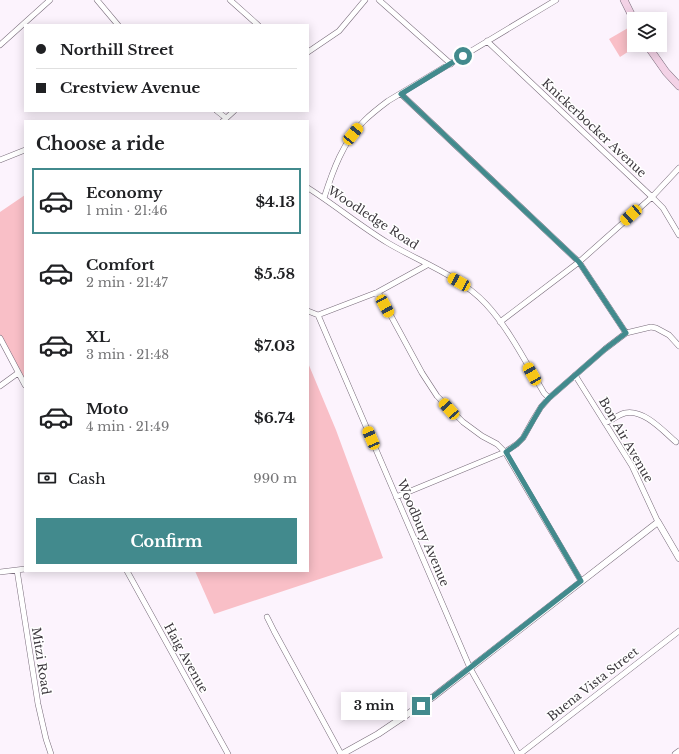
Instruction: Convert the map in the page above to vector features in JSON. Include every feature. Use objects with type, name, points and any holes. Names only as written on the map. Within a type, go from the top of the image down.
[{"type":"main road","points":[[624,0],[630,12]]},
{"type":"main road","points":[[652,52],[666,72],[679,86]]},
{"type":"street","points":[[0,45],[49,0]]},
{"type":"street","points":[[97,0],[117,24]]},
{"type":"street","points":[[230,0],[257,24]]},
{"type":"street","points":[[309,51],[339,31],[365,0]]},
{"type":"street","points":[[379,0],[451,64]]},
{"type":"street","points":[[324,198],[337,159],[363,121],[375,111],[401,94],[556,0]]},
{"type":"street","name":"Knickerbocker Avenue","points":[[487,41],[663,208],[679,235]]},
{"type":"street","points":[[401,94],[579,262],[626,333]]},
{"type":"street","points":[[218,112],[224,120],[233,112]]},
{"type":"street","points":[[0,160],[24,150]]},
{"type":"street","points":[[500,322],[579,262],[652,197],[679,168]]},
{"type":"street","name":"Woodledge Road","points":[[309,189],[381,239],[459,282],[476,294],[513,340],[544,393],[549,398]]},
{"type":"street","points":[[309,311],[318,315],[378,292],[427,265]]},
{"type":"street","points":[[378,292],[422,373],[437,396],[462,422],[482,436],[497,444],[506,452],[581,581]]},
{"type":"street","name":"Woodbury Avenue","points":[[318,315],[470,668],[519,754]]},
{"type":"street","points":[[396,496],[506,452],[523,438],[537,414],[549,398],[605,349],[626,333],[651,327],[656,328],[669,335],[679,346]]},
{"type":"street","points":[[0,338],[24,383]]},
{"type":"street","points":[[0,386],[18,374]]},
{"type":"street","name":"Bon Air Avenue","points":[[575,375],[632,466],[658,522],[679,558]]},
{"type":"street","points":[[605,423],[618,415],[633,412],[641,414],[676,442]]},
{"type":"street","points":[[267,617],[342,754],[378,734],[433,698],[658,522]]},
{"type":"street","points":[[0,572],[24,568]]},
{"type":"street","name":"Mitzi Road","points":[[17,570],[38,704],[51,754]]},
{"type":"street","name":"Haig Avenue","points":[[128,572],[228,754]]},
{"type":"street","name":"Buena Vista Street","points":[[519,754],[679,630]]},
{"type":"street","points":[[675,754],[679,751]]},
{"type":"shaded area","points":[[627,29],[628,52],[620,57],[609,39]]},
{"type":"shaded area","points":[[24,196],[24,383],[0,338],[0,212]]},
{"type":"shaded area","points":[[309,365],[336,430],[383,558],[214,614],[195,572],[309,572]]},
{"type":"route","points":[[421,706],[581,581],[506,452],[523,438],[532,420],[549,398],[605,349],[626,333],[579,262],[401,94],[463,56]]}]
